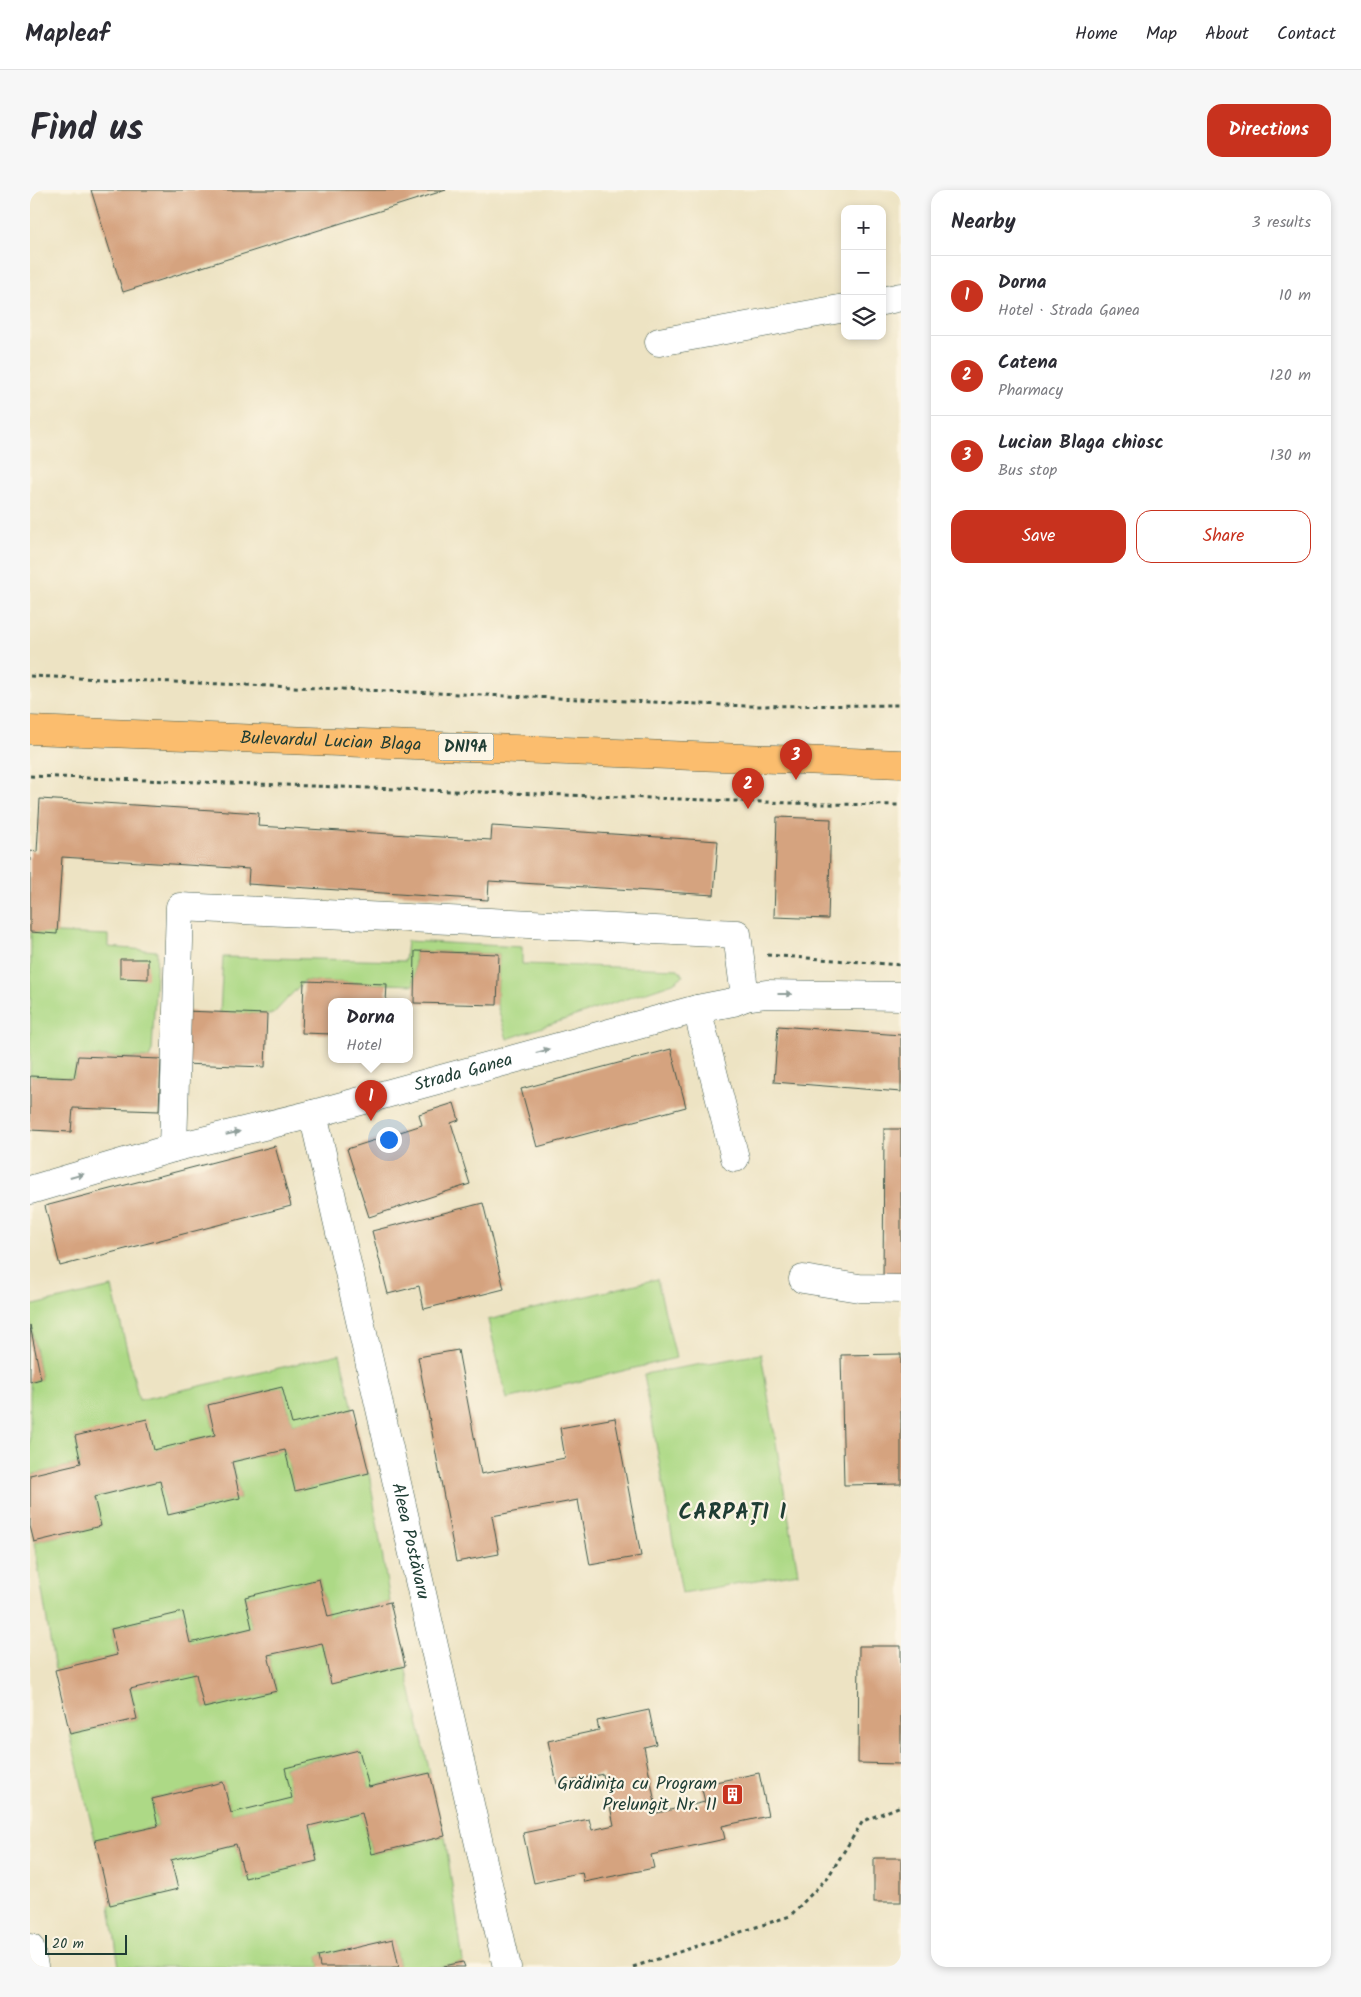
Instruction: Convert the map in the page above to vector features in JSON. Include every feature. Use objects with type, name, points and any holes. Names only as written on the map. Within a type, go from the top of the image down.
[{"type":"main road","name":"Bulevardul Lucian Blaga","points":[[30,730],[901,764]]},
{"type":"street","points":[[886,300],[901,297]]},
{"type":"street","points":[[659,342],[841,309]]},
{"type":"street","points":[[172,1148],[180,907],[737,934],[745,997]]},
{"type":"street","name":"Strada Ganea","points":[[30,1190],[172,1148],[313,1114],[697,1010],[733,1002],[745,997],[766,994],[901,996]]},
{"type":"street","points":[[697,1010],[735,1158]]},
{"type":"street","name":"Aleea Postăvaru","points":[[313,1114],[507,1967]]},
{"type":"street","points":[[803,1279],[859,1288],[901,1289]]},
{"type":"street","points":[[30,1948],[34,1967]]},
{"type":"path","points":[[30,676],[746,706],[901,705]]},
{"type":"path","points":[[30,776],[901,805]]},
{"type":"path","points":[[739,953],[901,965]]},
{"type":"path","points":[[633,1967],[790,1916],[828,1877],[863,1821],[901,1806]]},
{"type":"green space","points":[[31,932],[108,935],[108,947],[157,951],[152,1051],[149,1058],[78,1056],[74,1078],[30,1076]]},
{"type":"green space","points":[[407,941],[522,947],[522,964],[678,969],[683,976],[673,983],[507,1039],[497,1005],[499,954],[415,951],[414,985],[304,981],[273,1014],[220,1013],[223,957],[405,961]]},
{"type":"green space","points":[[657,1279],[676,1358],[507,1399],[488,1320]]},
{"type":"green space","points":[[112,1287],[139,1400],[340,1354],[353,1409],[292,1424],[282,1387],[208,1405],[215,1435],[154,1450],[75,1436],[81,1463],[30,1475],[30,1382],[41,1379],[30,1320],[30,1306]]},
{"type":"green space","points":[[761,1354],[798,1573],[682,1593],[644,1374]]},
{"type":"green space","points":[[285,1450],[295,1491],[369,1473],[390,1602],[328,1617],[319,1579],[245,1597],[252,1628],[190,1643],[183,1612],[111,1629],[117,1655],[55,1670],[34,1542],[101,1526],[94,1497],[160,1481],[168,1515],[240,1498],[232,1462]]},
{"type":"green space","points":[[322,1643],[331,1683],[405,1666],[430,1773],[369,1787],[359,1750],[285,1767],[292,1798],[231,1813],[223,1782],[152,1799],[158,1826],[95,1840],[70,1734],[137,1719],[130,1689],[196,1674],[204,1708],[277,1691],[268,1655]]},
{"type":"green space","points":[[362,1813],[372,1854],[445,1836],[463,1962],[441,1967],[399,1967],[393,1939],[318,1956],[320,1967],[119,1967],[110,1905],[177,1889],[171,1860],[236,1844],[245,1878],[317,1861],[309,1826]]},
{"type":"building","points":[[91,190],[446,190],[123,292]]},
{"type":"building","points":[[40,799],[259,813],[258,826],[491,840],[492,826],[718,841],[714,895],[489,881],[488,900],[248,884],[249,869],[62,857],[57,934],[30,932],[30,851],[37,852]]},
{"type":"building","points":[[777,817],[831,819],[828,919],[774,917]]},
{"type":"building","points":[[415,951],[499,954],[497,1005],[414,1003]]},
{"type":"building","points":[[120,959],[148,959],[148,979],[120,978]]},
{"type":"building","points":[[304,981],[387,984],[386,998],[328,998],[328,1034],[302,1033]]},
{"type":"building","points":[[184,1011],[267,1014],[265,1067],[182,1064]]},
{"type":"building","points":[[778,1026],[901,1035],[901,1092],[774,1082]]},
{"type":"building","points":[[671,1049],[686,1107],[537,1147],[521,1089]]},
{"type":"building","points":[[78,1056],[161,1059],[159,1111],[73,1108],[71,1132],[30,1130],[30,1076],[74,1078]]},
{"type":"building","points":[[454,1103],[459,1120],[451,1123],[470,1184],[369,1217],[347,1149],[422,1125],[419,1114]]},
{"type":"building","points":[[884,1129],[901,1129],[901,1286],[883,1286]]},
{"type":"building","points":[[275,1146],[291,1206],[60,1266],[45,1206]]},
{"type":"building","points":[[483,1203],[504,1289],[424,1309],[419,1286],[388,1294],[372,1231]]},
{"type":"building","points":[[30,1325],[41,1379],[30,1382]]},
{"type":"building","points":[[458,1350],[481,1474],[565,1458],[560,1428],[615,1418],[641,1556],[590,1565],[578,1500],[492,1516],[499,1554],[456,1562],[418,1357]]},
{"type":"building","points":[[901,1354],[901,1484],[844,1485],[841,1355]]},
{"type":"building","points":[[282,1387],[292,1424],[353,1409],[369,1473],[295,1491],[285,1450],[232,1462],[240,1498],[168,1515],[160,1481],[94,1497],[101,1526],[34,1542],[30,1526],[30,1475],[81,1463],[75,1436],[147,1419],[154,1450],[215,1435],[208,1405]]},
{"type":"building","points":[[319,1579],[328,1617],[390,1602],[405,1666],[331,1684],[322,1643],[268,1655],[277,1691],[204,1708],[196,1674],[130,1689],[137,1719],[70,1734],[55,1670],[117,1655],[111,1629],[183,1612],[190,1643],[252,1628],[245,1597]]},
{"type":"building","points":[[859,1646],[901,1646],[901,1764],[858,1763]]},
{"type":"building","name":"Grădiniţa cu Program Prelungit Nr. 11","points":[[649,1710],[656,1744],[644,1747],[657,1813],[705,1802],[701,1785],[759,1773],[768,1816],[722,1826],[725,1839],[651,1855],[654,1868],[584,1882],[582,1872],[534,1883],[523,1833],[589,1819],[592,1830],[614,1825],[603,1774],[557,1784],[548,1741],[599,1730],[597,1721]]},
{"type":"building","points":[[359,1750],[369,1787],[430,1773],[445,1836],[372,1854],[362,1813],[309,1826],[317,1861],[245,1878],[236,1844],[171,1860],[178,1889],[110,1905],[95,1840],[158,1826],[152,1799],[223,1782],[231,1813],[292,1798],[285,1768]]},
{"type":"building","points":[[874,1858],[901,1858],[901,1902],[874,1902]]},
{"type":"building","points":[[393,1939],[399,1967],[320,1967],[318,1956]]},
{"type":"building","points":[[463,1962],[465,1967],[444,1967],[444,1966]]},
{"type":"place","name":"Lucian Blaga chiosc","points":[[796,780]]},
{"type":"place","name":"Catena","points":[[748,809]]},
{"type":"place","name":"Dorna","points":[[371,1121]]},
{"type":"place","name":"Grădiniţa cu Program Prelungit Nr. 11","points":[[733,1794]]},
{"type":"district","name":"CARPAȚI I","points":[[733,1513]]}]
